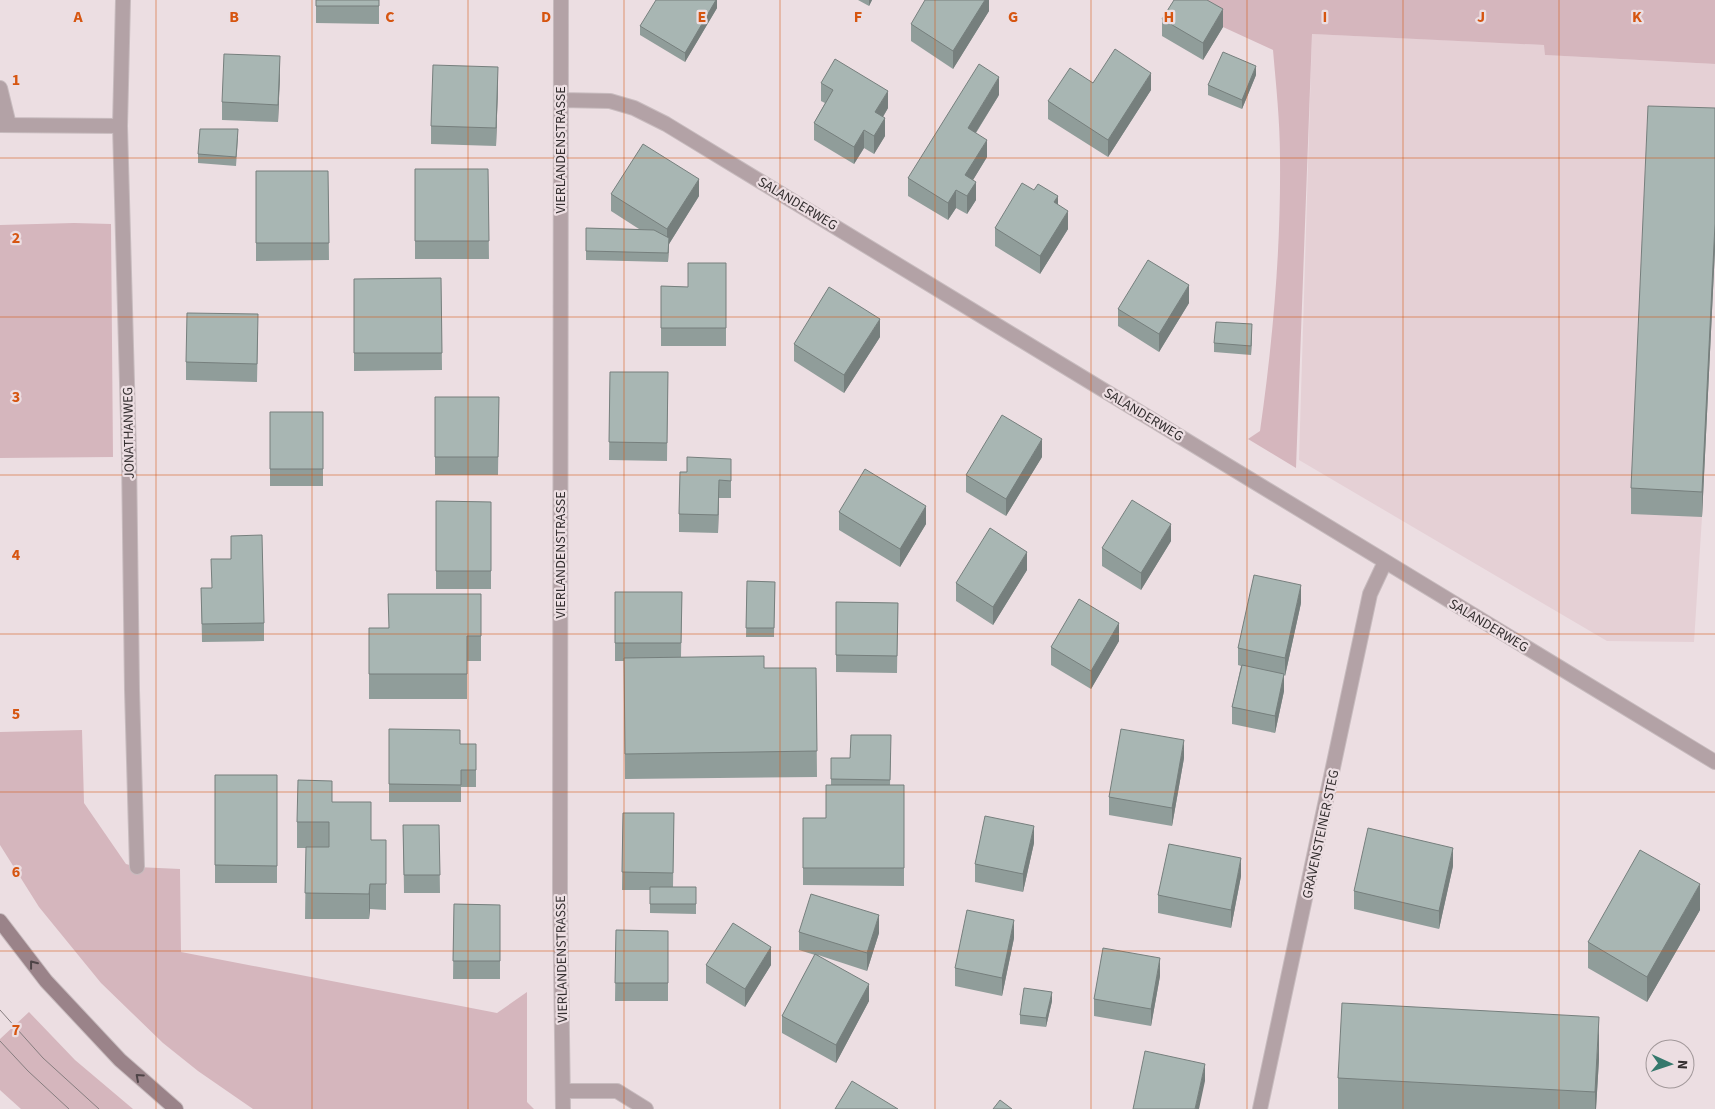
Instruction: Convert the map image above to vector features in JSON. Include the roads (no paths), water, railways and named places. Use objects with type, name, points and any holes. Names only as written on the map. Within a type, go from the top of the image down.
[{"type":"main road","points":[[2,928],[46,981],[120,1060],[176,1109]]},
{"type":"street","name":"JONATHANWEG","points":[[123,0],[120,126],[137,867]]},
{"type":"street","name":"VIERLANDENSTRASSE","points":[[561,0],[560,890],[563,1109]]},
{"type":"street","points":[[0,88],[4,125],[120,126]]},
{"type":"street","name":"SALANDERWEG","points":[[561,100],[610,100],[634,108],[666,124],[1715,762]]},
{"type":"street","name":"GRAVENSTEINER STEG","points":[[1260,1109],[1370,594],[1385,562]]},
{"type":"street","points":[[563,1091],[617,1091],[646,1109]]},
{"type":"tram line","points":[[0,1010],[43,1058],[99,1109]]},
{"type":"tram line","points":[[0,1041],[28,1071],[69,1109]]}]
